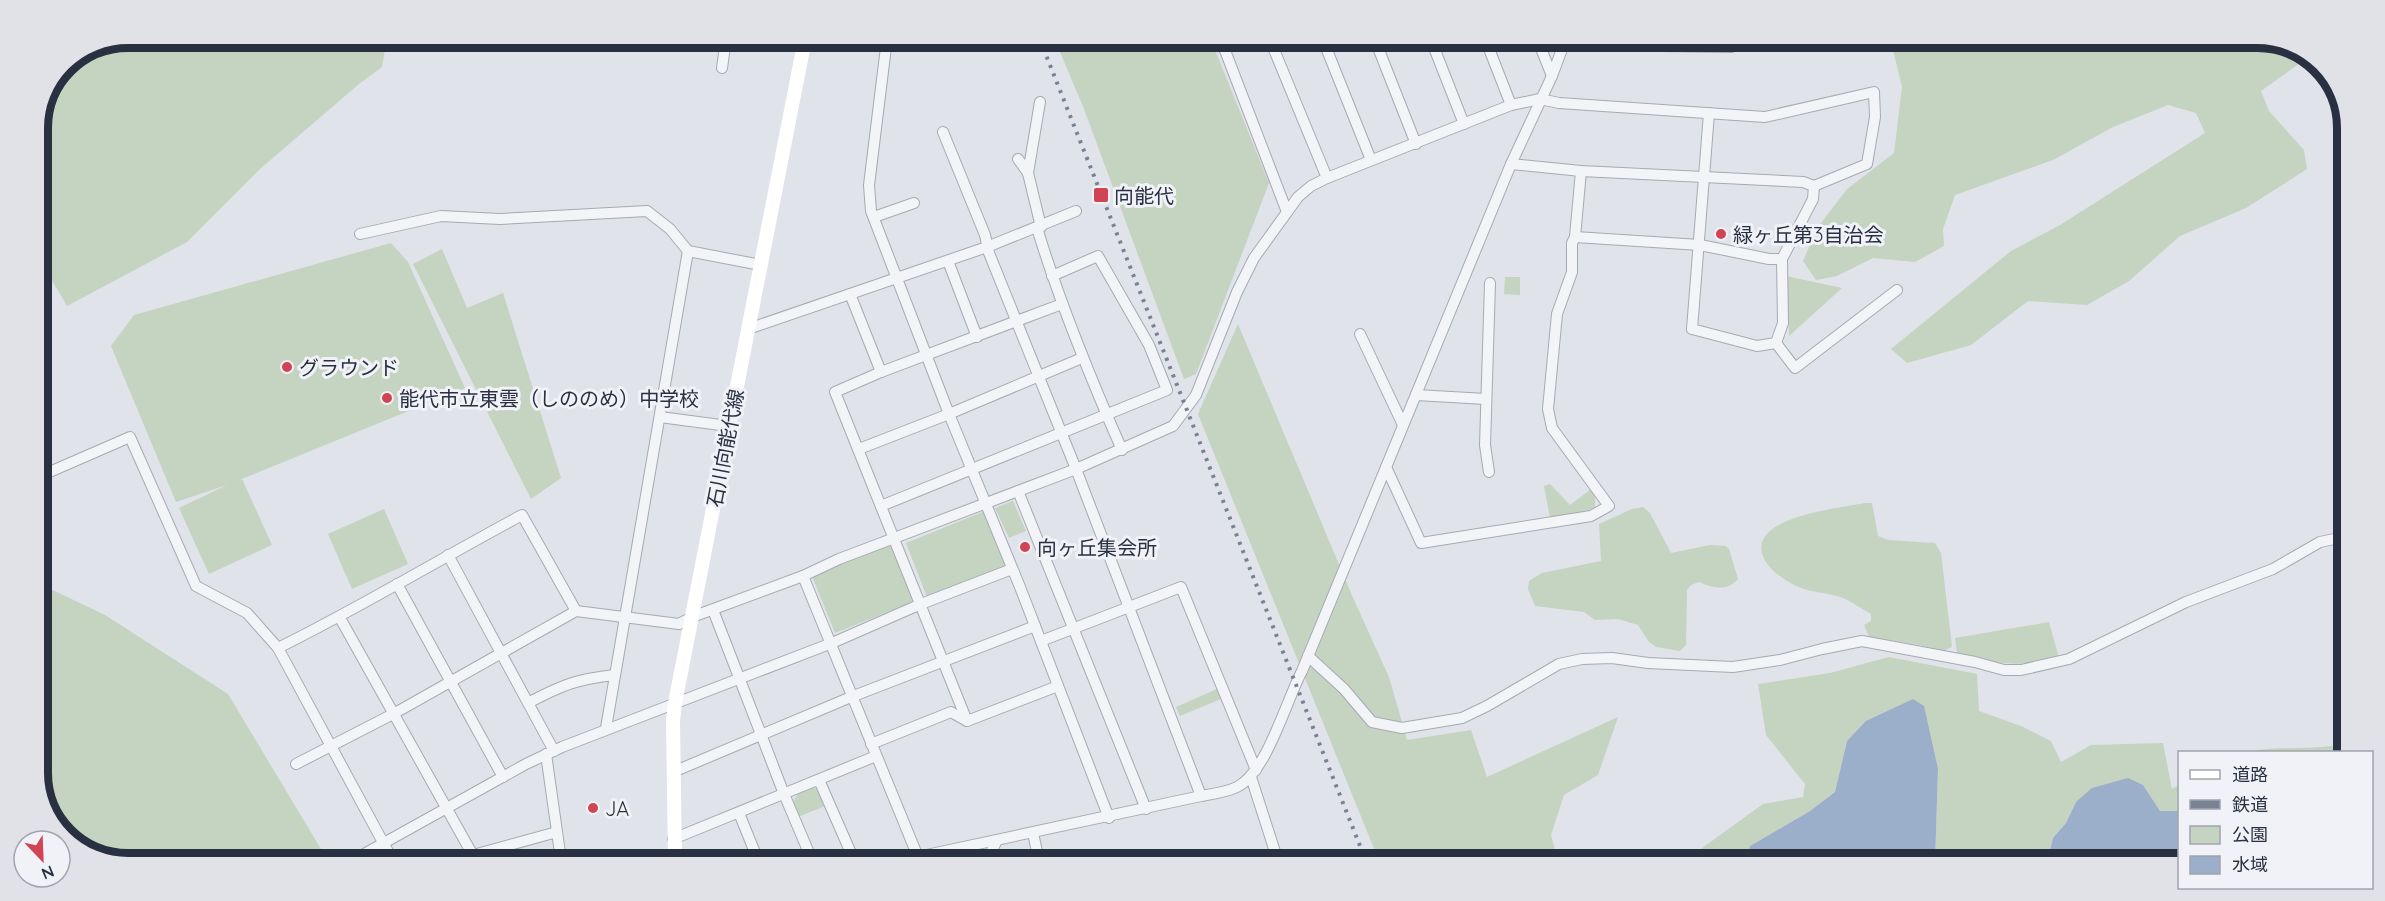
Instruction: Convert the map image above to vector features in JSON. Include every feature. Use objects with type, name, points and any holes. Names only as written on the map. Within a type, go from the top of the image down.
[{"type":"main road","name":"石川向能代線","points":[[674,853],[675,703],[803,48]]},
{"type":"street","points":[[722,68],[725,48]]},
{"type":"street","points":[[886,48],[870,185],[871,211],[1109,818]]},
{"type":"street","points":[[1224,48],[1287,212]]},
{"type":"street","points":[[1273,48],[1327,178]]},
{"type":"street","points":[[1326,48],[1371,160]]},
{"type":"street","points":[[1378,48],[1416,144]]},
{"type":"street","points":[[1434,48],[1464,124]]},
{"type":"street","points":[[1489,48],[1511,105]]},
{"type":"street","points":[[1541,48],[1552,76]]},
{"type":"street","points":[[937,853],[1109,818],[1237,788],[1254,774],[1308,657],[1511,164],[1552,76],[1562,48]]},
{"type":"street","points":[[296,764],[394,713],[576,611],[679,624],[894,538],[1076,469],[1173,426],[1196,395],[1236,292],[1254,258],[1298,197],[1311,186],[1327,178],[1511,105],[1540,99],[1559,103],[1765,117],[1874,92],[1875,117],[1867,164],[1814,186],[1803,182],[1581,171],[1511,164]]},
{"type":"street","points":[[1040,102],[1028,173],[1039,227],[1052,276],[1082,358],[1122,450]]},
{"type":"street","points":[[1709,113],[1702,177],[1700,245],[1692,329],[1757,346],[1776,343]]},
{"type":"street","points":[[943,132],[986,235],[987,247],[1076,469],[1201,796]]},
{"type":"street","points":[[1018,159],[1028,173]]},
{"type":"street","points":[[1386,467],[1421,543],[1591,516],[1609,506],[1552,428],[1548,409],[1557,314],[1572,272],[1572,243],[1575,237],[1581,171]]},
{"type":"street","points":[[1776,343],[1784,323],[1782,259],[1814,199],[1814,186]]},
{"type":"street","points":[[874,217],[914,202]]},
{"type":"street","points":[[360,234],[441,216],[500,219],[647,211],[670,229],[688,251],[761,265]]},
{"type":"street","points":[[748,329],[987,247],[1076,211]]},
{"type":"street","points":[[1575,237],[1700,245],[1769,259],[1782,259]]},
{"type":"street","points":[[606,728],[688,251]]},
{"type":"street","points":[[881,506],[1167,390],[1149,345],[1098,256],[1052,276]]},
{"type":"street","points":[[948,261],[976,337]]},
{"type":"street","points":[[1489,472],[1485,445],[1490,284]]},
{"type":"street","points":[[1776,343],[1795,368],[1897,290]]},
{"type":"street","points":[[850,294],[881,372]]},
{"type":"street","points":[[967,721],[835,392],[881,372],[1062,304]]},
{"type":"street","points":[[1360,334],[1403,425]]},
{"type":"street","points":[[859,449],[1039,378],[1082,358]]},
{"type":"street","points":[[1416,395],[1486,399]]},
{"type":"street","points":[[660,417],[728,426]]},
{"type":"street","points":[[48,473],[130,437],[196,586],[247,613],[278,648],[389,853]]},
{"type":"street","points":[[1018,491],[1146,809]]},
{"type":"street","points":[[278,648],[340,618],[447,555],[522,515],[576,611]]},
{"type":"street","points":[[1308,657],[1344,688],[1372,722],[1402,728],[1462,718],[1559,664],[1582,659],[1612,658],[1648,663],[1733,667],[1780,660],[1862,641],[1975,662],[2004,670],[2021,669],[2069,659],[2186,602],[2274,569],[2320,542],[2337,538]]},
{"type":"street","points":[[447,555],[528,703],[550,752],[560,853]]},
{"type":"street","points":[[366,853],[550,752],[606,728],[832,643],[921,604],[1012,569]]},
{"type":"street","points":[[803,576],[916,853]]},
{"type":"street","points":[[398,584],[503,777]]},
{"type":"street","points":[[1041,641],[1181,587],[1254,774],[1276,853]]},
{"type":"street","points":[[713,610],[784,795],[809,853]]},
{"type":"street","points":[[340,618],[472,853]]},
{"type":"street","points":[[673,772],[851,697],[1035,626]]},
{"type":"street","points":[[528,703],[563,685],[583,679],[615,675]]},
{"type":"street","points":[[967,721],[1059,686]]},
{"type":"street","points":[[871,744],[951,712],[967,721]]},
{"type":"street","points":[[673,839],[876,756]]},
{"type":"street","points":[[819,780],[851,853]]},
{"type":"street","points":[[739,813],[755,853]]},
{"type":"street","points":[[487,853],[557,832]]},
{"type":"street","points":[[1033,833],[1037,853]]},
{"type":"street","points":[[991,853],[997,840]]},
{"type":"green space","points":[[128,48],[385,48],[382,67],[260,169],[187,242],[67,306],[48,274],[48,128],[54,98],[72,72],[84,62],[98,54]]},
{"type":"green space","points":[[1058,48],[1214,48],[1269,183],[1196,374],[1184,379],[1084,109]]},
{"type":"green space","points":[[1892,48],[2256,48],[2282,52],[2301,62],[2261,91],[2269,111],[2304,150],[2307,169],[2246,208],[2180,236],[2129,281],[2087,305],[2028,301],[1971,345],[1907,363],[1891,349],[2011,251],[2060,225],[2205,133],[2196,113],[2168,105],[2113,127],[2053,160],[1955,195],[1943,229],[1944,246],[1915,262],[1873,258],[1837,276],[1816,280],[1803,261],[1818,227],[1847,189],[1894,153],[1902,87]]},
{"type":"green space","name":"グラウンド","points":[[391,243],[408,262],[465,388],[242,479],[272,545],[209,574],[179,508],[227,485],[176,502],[111,346],[134,315]]},
{"type":"green space","points":[[442,249],[467,308],[503,293],[561,478],[531,499],[413,264]]},
{"type":"green space","points":[[1786,276],[1842,288],[1789,336]]},
{"type":"green space","points":[[1505,277],[1520,277],[1520,295],[1504,294]]},
{"type":"green space","points":[[1238,324],[1354,600],[1389,677],[1407,740],[1471,730],[1487,777],[1618,717],[1598,775],[1564,795],[1551,835],[1556,853],[1376,853],[1198,414]]},
{"type":"green space","points":[[1550,484],[1570,505],[1590,490],[1595,493],[1595,507],[1584,512],[1550,518],[1544,486]]},
{"type":"green space","points":[[1013,501],[1026,531],[1009,538],[995,508]]},
{"type":"green space","points":[[1872,503],[1878,536],[1888,540],[1935,543],[1941,553],[1952,647],[1943,651],[1869,637],[1864,625],[1871,621],[1871,614],[1843,598],[1794,585],[1770,568],[1764,558],[1763,540],[1771,530],[1784,522],[1819,511]]},
{"type":"green space","points":[[1643,507],[1650,513],[1671,553],[1710,545],[1726,546],[1738,579],[1724,587],[1699,582],[1691,585],[1687,590],[1686,645],[1680,651],[1656,647],[1649,642],[1638,625],[1618,619],[1595,620],[1584,612],[1535,606],[1528,589],[1529,581],[1542,573],[1601,561],[1599,524],[1632,509]]},
{"type":"green space","points":[[384,509],[408,564],[352,589],[328,534]]},
{"type":"green space","points":[[985,511],[1007,565],[927,597],[906,543]]},
{"type":"green space","points":[[892,544],[915,601],[835,633],[812,576]]},
{"type":"green space","points":[[48,588],[105,615],[228,694],[323,853],[128,853],[93,845],[65,822],[54,803],[48,778]]},
{"type":"green space","points":[[2049,622],[2059,658],[2020,664],[1984,660],[1957,653],[1955,638]]},
{"type":"green space","points":[[1889,657],[1977,674],[1979,711],[2021,726],[2051,741],[2061,762],[2091,745],[2163,743],[2172,789],[2178,786],[2178,811],[2160,811],[2143,785],[2076,802],[2066,823],[2053,838],[2049,853],[1935,853],[1938,769],[1847,741],[1835,792],[1810,811],[1750,846],[1748,853],[1693,853],[1763,804],[1803,797],[1805,784],[1766,735],[1758,684],[1830,673]]},
{"type":"green space","points":[[1217,689],[1221,699],[1180,716],[1176,707]]},
{"type":"green space","points":[[2337,745],[2337,751],[2253,751],[2271,749]]},
{"type":"green space","points":[[814,788],[819,791],[825,806],[798,817],[792,803],[798,794]]},
{"type":"water","points":[[1913,699],[1924,706],[1938,769],[1935,853],[1748,853],[1750,846],[1810,811],[1835,792],[1847,741],[1866,721]]},
{"type":"water","points":[[2128,778],[2143,785],[2160,811],[2178,811],[2178,853],[2049,853],[2053,838],[2066,823],[2076,802],[2092,788]]},
{"type":"railway","points":[[1043,48],[1363,853]]},
{"type":"place","name":"向能代","points":[[1101,195]]},
{"type":"place","name":"緑ヶ丘第3自治会","points":[[1721,234]]},
{"type":"place","name":"グラウンド","points":[[287,367]]},
{"type":"place","name":"能代市立東雲（しののめ）中学校","points":[[387,398]]},
{"type":"place","name":"向ヶ丘集会所","points":[[1025,547]]},
{"type":"place","name":"JA","points":[[593,808]]}]
